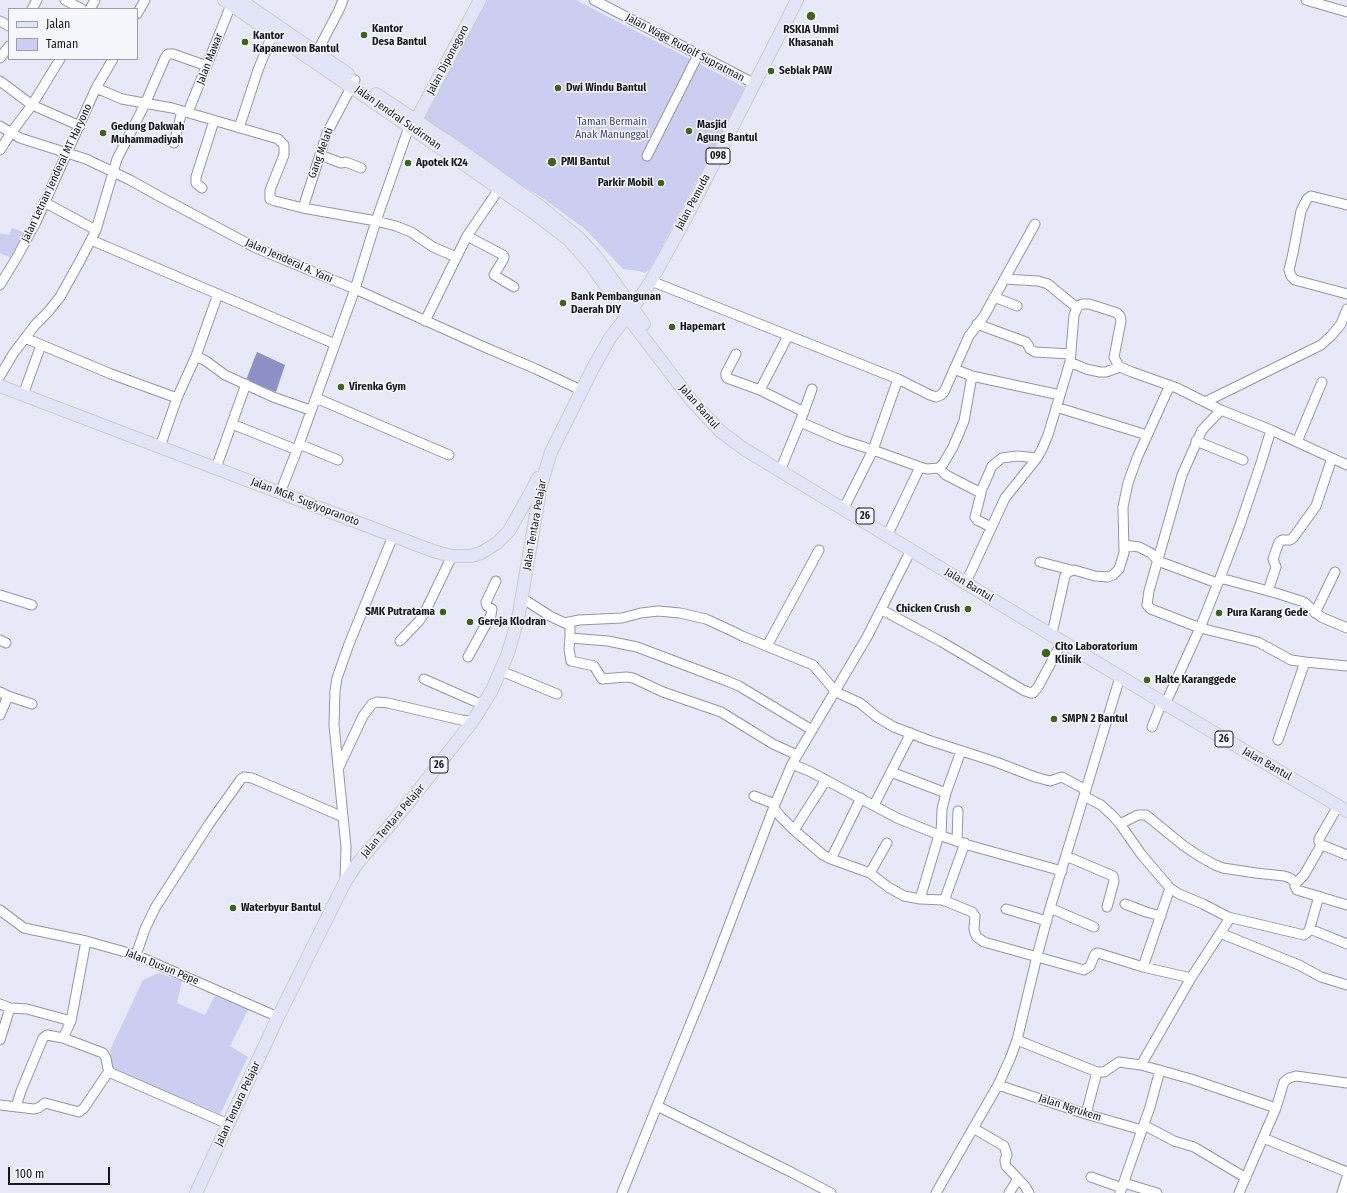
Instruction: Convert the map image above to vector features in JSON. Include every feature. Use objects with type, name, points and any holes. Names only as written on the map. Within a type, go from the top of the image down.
[{"type":"main road","name":"Jalan Diponegoro","points":[[413,123],[480,0]]},
{"type":"main road","name":"Jalan Pemuda","points":[[630,312],[651,281],[686,216],[798,0]]},
{"type":"main road","name":"Jalan Jendral Sudirman","points":[[232,2],[317,52],[354,83]]},
{"type":"main road","name":"Jalan Jendral Sudirman","points":[[232,2],[273,33],[354,83],[538,205],[579,238],[598,259],[630,312]]},
{"type":"main road","name":"Jalan Jendral Sudirman","points":[[413,123],[499,189],[559,231],[584,256],[630,312]]},
{"type":"main road","name":"Jalan Tentara Pelajar","points":[[196,1193],[278,1016],[345,882],[357,864],[406,806],[473,721],[501,671],[513,637],[522,598],[541,485],[547,463],[581,390],[610,338],[630,312]]},
{"type":"main road","name":"Jalan Bantul","points":[[630,312],[712,414],[746,443],[846,504],[911,550],[1120,677],[1165,700]]},
{"type":"main road","name":"Jalan Bantul","points":[[630,312],[691,400],[720,431],[744,449],[968,578],[1165,700],[1344,808]]},
{"type":"main road","name":"Jalan MGR. Sugiyopranoto","points":[[0,386],[393,536],[433,551],[452,556],[471,556],[481,553],[497,543],[509,531],[531,492],[557,439]]},
{"type":"street","points":[[65,0],[80,8]]},
{"type":"street","points":[[138,12],[145,0]]},
{"type":"street","points":[[317,52],[334,22],[343,0]]},
{"type":"street","name":"Jalan Wage Rudolf Supratman","points":[[594,0],[755,84]]},
{"type":"street","points":[[1306,0],[1347,12]]},
{"type":"street","name":"Jalan Mawar","points":[[174,143],[185,112],[207,66],[232,2]]},
{"type":"street","points":[[239,128],[258,70],[273,33]]},
{"type":"street","points":[[0,58],[8,47]]},
{"type":"street","points":[[0,376],[25,338],[60,296],[91,240],[96,230],[117,159],[145,104],[165,58],[168,54],[173,54],[207,66]]},
{"type":"street","points":[[647,156],[698,54]]},
{"type":"street","points":[[0,150],[10,133],[32,105],[59,60]]},
{"type":"street","name":"Jalan Letnan Jenderal MT Haryono","points":[[0,285],[23,245],[66,152],[80,126],[96,88],[111,60]]},
{"type":"street","points":[[0,81],[32,105],[80,126]]},
{"type":"street","name":"Gang Melati","points":[[303,208],[327,133],[354,83]]},
{"type":"street","points":[[96,88],[122,99],[185,112],[281,141],[284,145],[284,155],[270,190],[270,198],[275,201],[303,208],[376,221],[402,228],[433,247],[456,257]]},
{"type":"street","points":[[202,188],[196,183],[196,177],[214,121]]},
{"type":"street","points":[[280,493],[298,447],[310,410],[316,398],[355,289],[376,221],[413,123]]},
{"type":"street","name":"Jalan Jenderal A. Yani","points":[[0,126],[20,138],[86,159],[130,180],[256,248],[355,289],[581,390]]},
{"type":"street","points":[[320,155],[341,163],[346,162],[361,168]]},
{"type":"street","points":[[425,321],[467,236],[499,189]]},
{"type":"street","points":[[1347,205],[1311,196],[1307,199],[1302,211],[1289,270],[1291,276],[1295,280],[1347,294]]},
{"type":"street","points":[[44,202],[96,230]]},
{"type":"street","points":[[651,281],[898,379],[930,395],[938,396],[944,392],[969,336],[977,324],[982,320],[1035,224]]},
{"type":"street","points":[[467,236],[503,255],[503,260],[494,275],[514,287]]},
{"type":"street","points":[[91,240],[335,344]]},
{"type":"street","points":[[1004,279],[1038,281],[1048,284],[1077,308]]},
{"type":"street","points":[[160,447],[177,398],[196,356],[218,294]]},
{"type":"street","points":[[994,297],[1017,306]]},
{"type":"street","points":[[968,578],[1005,498],[1037,458],[1048,435],[1071,358],[1074,315],[1077,308],[1082,304],[1089,304],[1110,310],[1119,315],[1121,321],[1114,357],[1116,364],[1120,367],[1170,384],[1220,410],[1271,430],[1347,465]]},
{"type":"street","points":[[1207,403],[1321,345],[1341,324],[1347,309]]},
{"type":"street","points":[[977,324],[1026,342],[1030,349],[1036,352],[1071,358],[1086,369],[1106,372],[1120,367]]},
{"type":"street","points":[[760,390],[788,336]]},
{"type":"street","points":[[25,338],[111,374],[177,398]]},
{"type":"street","points":[[23,395],[41,345]]},
{"type":"street","points":[[736,354],[726,373],[726,376],[760,390],[804,412]]},
{"type":"street","points":[[196,356],[206,360],[220,372],[273,397],[310,410]]},
{"type":"street","points":[[954,369],[972,376],[1060,395]]},
{"type":"street","points":[[800,422],[842,440],[920,467],[927,469],[939,468],[953,447],[964,421],[972,376]]},
{"type":"street","points":[[846,504],[873,450],[898,379]]},
{"type":"street","points":[[1297,442],[1322,382]]},
{"type":"street","points":[[216,468],[246,384]]},
{"type":"street","points":[[1040,562],[1103,577],[1111,576],[1119,569],[1123,556],[1124,545],[1123,521],[1125,495],[1133,469],[1170,384]]},
{"type":"street","points":[[782,466],[812,389]]},
{"type":"street","points":[[316,398],[449,455]]},
{"type":"street","points":[[1056,407],[1147,435]]},
{"type":"street","points":[[1220,410],[1207,424],[1196,441],[1180,482],[1148,595],[1148,607],[1157,612],[1200,628],[1258,642],[1291,660],[1347,666]]},
{"type":"street","points":[[232,424],[338,460]]},
{"type":"street","points":[[1152,727],[1200,628],[1219,581],[1243,517],[1271,430]]},
{"type":"street","points":[[1196,441],[1243,460]]},
{"type":"street","points":[[982,489],[992,466],[1002,458],[1016,456],[1037,458]]},
{"type":"street","points":[[1268,591],[1276,567],[1273,559],[1279,542],[1293,538],[1313,510],[1318,500],[1332,458]]},
{"type":"street","points":[[888,533],[920,467]]},
{"type":"street","points":[[939,468],[946,475],[981,493],[975,517],[977,520],[991,527]]},
{"type":"street","points":[[345,882],[346,847],[334,714],[335,691],[337,678],[349,644],[393,536]]},
{"type":"street","points":[[1124,545],[1139,547],[1151,553],[1158,561],[1219,581],[1268,591],[1304,602],[1321,617],[1347,628]]},
{"type":"street","points":[[767,646],[819,550]]},
{"type":"street","points":[[622,1193],[709,978],[792,764],[836,692],[882,610],[911,550]]},
{"type":"street","points":[[400,641],[419,621],[425,612],[452,556]]},
{"type":"street","points":[[1053,630],[1065,576],[1071,570]]},
{"type":"street","points":[[1315,613],[1335,572]]},
{"type":"street","points":[[468,656],[491,615],[492,609],[487,606],[486,602],[496,581]]},
{"type":"street","points":[[0,595],[32,605]]},
{"type":"street","points":[[522,598],[550,616],[565,623],[570,628],[569,649],[571,661],[594,666],[602,678],[633,678],[663,692],[721,712],[773,744],[797,755]]},
{"type":"street","points":[[882,610],[942,642],[1023,690],[1031,693],[1038,687],[1062,642]]},
{"type":"street","points":[[565,623],[578,620],[622,618],[649,612],[669,611],[706,619],[742,636],[813,665],[836,692],[860,703],[885,722],[911,733],[1035,777],[1052,781],[1062,777],[1101,805],[1120,824],[1141,854],[1170,888],[1179,894],[1203,904],[1227,917],[1300,934],[1306,934],[1310,929],[1319,896]]},
{"type":"street","points":[[570,638],[608,641],[636,647],[727,681],[739,686],[812,730]]},
{"type":"street","points":[[1278,740],[1305,662]]},
{"type":"street","points":[[501,671],[557,694]]},
{"type":"street","points":[[936,1193],[998,1085],[1017,1040],[1046,921],[1120,677]]},
{"type":"street","points":[[424,679],[483,705]]},
{"type":"street","points":[[0,714],[4,694],[32,704]]},
{"type":"street","points":[[338,767],[363,716],[372,704],[377,702],[388,703],[461,720],[473,721]]},
{"type":"street","points":[[874,805],[911,733]]},
{"type":"street","points":[[920,899],[940,835],[942,809],[946,793],[961,751]]},
{"type":"street","points":[[792,764],[826,780],[897,818],[961,842],[1062,871]]},
{"type":"street","points":[[891,772],[946,793]]},
{"type":"street","points":[[136,955],[145,929],[155,908],[209,824],[241,779],[247,777],[252,778],[343,817]]},
{"type":"street","points":[[794,830],[826,780]]},
{"type":"street","points":[[754,796],[775,806],[780,816],[823,855],[870,873],[888,887],[904,896],[944,901],[974,914],[975,933],[977,937],[984,942],[1084,970],[1090,966],[1095,954],[1098,953],[1143,967],[1191,978]]},
{"type":"street","points":[[831,859],[861,798]]},
{"type":"street","points":[[1296,883],[1304,875],[1321,845],[1319,839],[1344,808]]},
{"type":"street","points":[[944,901],[961,842],[958,811]]},
{"type":"street","points":[[1120,824],[1140,814],[1146,815],[1184,846],[1215,865],[1241,871],[1284,876],[1290,878],[1296,883],[1295,886],[1297,890],[1347,904]]},
{"type":"street","points":[[870,873],[886,844]]},
{"type":"street","points":[[1321,845],[1323,844],[1347,855]]},
{"type":"street","points":[[1066,856],[1113,876],[1114,881],[1107,907]]},
{"type":"street","points":[[1143,967],[1170,888]]},
{"type":"street","points":[[1125,904],[1161,916]]},
{"type":"street","points":[[1050,908],[1094,927]]},
{"type":"street","points":[[1006,909],[1046,921]]},
{"type":"street","name":"Jalan Dusun Pepe","points":[[0,910],[24,928],[86,941],[136,955],[278,1016]]},
{"type":"street","points":[[1141,1065],[1191,978],[1220,933],[1227,917]]},
{"type":"street","points":[[1310,929],[1347,944]]},
{"type":"street","points":[[1220,933],[1299,964],[1321,977],[1347,985]]},
{"type":"street","points":[[63,1038],[71,1021],[86,941]]},
{"type":"street","points":[[0,1004],[10,1008],[27,1009],[71,1021]]},
{"type":"street","points":[[0,1040],[10,1008]]},
{"type":"street","points":[[16,1107],[43,1038],[47,1035],[63,1038],[103,1053],[111,1073],[228,1124]]},
{"type":"street","points":[[1017,1040],[1097,1072],[1104,1072],[1119,1062],[1141,1065],[1191,1079],[1276,1108]]},
{"type":"street","points":[[1122,1188],[1150,1107],[1160,1070]]},
{"type":"street","points":[[0,1104],[16,1107],[38,1108],[45,1103],[79,1112],[84,1108],[109,1071]]},
{"type":"street","points":[[1086,1114],[1097,1072]]},
{"type":"street","points":[[1239,1193],[1276,1108],[1284,1082],[1289,1078],[1296,1076],[1347,1083]]},
{"type":"street","name":"Jalan Ngrukem","points":[[998,1085],[1086,1114],[1143,1127],[1174,1141],[1194,1147],[1246,1178]]},
{"type":"street","points":[[657,1106],[791,1172],[821,1191],[831,1193]]},
{"type":"street","points":[[973,1128],[1004,1146],[1007,1154],[1005,1160],[1006,1166],[1025,1186],[1029,1193]]},
{"type":"street","points":[[1263,1138],[1347,1172]]},
{"type":"street","points":[[1091,1177],[1122,1188],[1157,1193]]},
{"type":"street","points":[[1342,1193],[1347,1177]]},
{"type":"street","points":[[1009,1193],[1018,1179]]},
{"type":"green space","name":"Taman Bermain Anak Manunggal","points":[[480,0],[576,0],[746,88],[650,269],[645,273],[623,269],[585,229],[544,199],[418,119]]},
{"type":"green space","points":[[12,228],[26,233],[14,259],[0,253],[0,233],[9,235]]},
{"type":"green space","points":[[159,973],[182,981],[177,1003],[205,1015],[215,996],[249,1008],[230,1046],[248,1057],[220,1114],[113,1069],[110,1050],[143,980]]},
{"type":"shaded area","points":[[257,352],[285,365],[276,392],[246,380]]},
{"type":"place","name":"RSKIA Ummi Khasanah","points":[[811,16]]},
{"type":"place","name":"Kantor Desa Bantul","points":[[364,35]]},
{"type":"place","name":"Kantor Kapanewon Bantul","points":[[245,42]]},
{"type":"place","name":"Seblak PAW","points":[[771,71]]},
{"type":"place","name":"Dwi Windu Bantul","points":[[558,88]]},
{"type":"place","name":"Masjid Agung Bantul","points":[[689,131]]},
{"type":"place","name":"Gedung Dakwah Muhammadiyah","points":[[103,133]]},
{"type":"place","name":"PMI Bantul","points":[[552,162]]},
{"type":"place","name":"Apotek K24","points":[[408,163]]},
{"type":"place","name":"Parkir Mobil","points":[[661,183]]},
{"type":"place","name":"Bank Pembangunan Daerah DIY","points":[[563,303]]},
{"type":"place","name":"Hapemart","points":[[672,327]]},
{"type":"place","name":"Virenka Gym","points":[[341,387]]},
{"type":"place","name":"Chicken Crush","points":[[968,609]]},
{"type":"place","name":"SMK Putratama","points":[[443,612]]},
{"type":"place","name":"Pura Karang Gede","points":[[1219,613]]},
{"type":"place","name":"Gereja Klodran","points":[[470,622]]},
{"type":"place","name":"Cito Laboratorium Klinik","points":[[1046,653]]},
{"type":"place","name":"Halte Karanggede","points":[[1147,680]]},
{"type":"place","name":"SMPN 2 Bantul","points":[[1054,719]]},
{"type":"place","name":"Waterbyur Bantul","points":[[233,908]]}]
